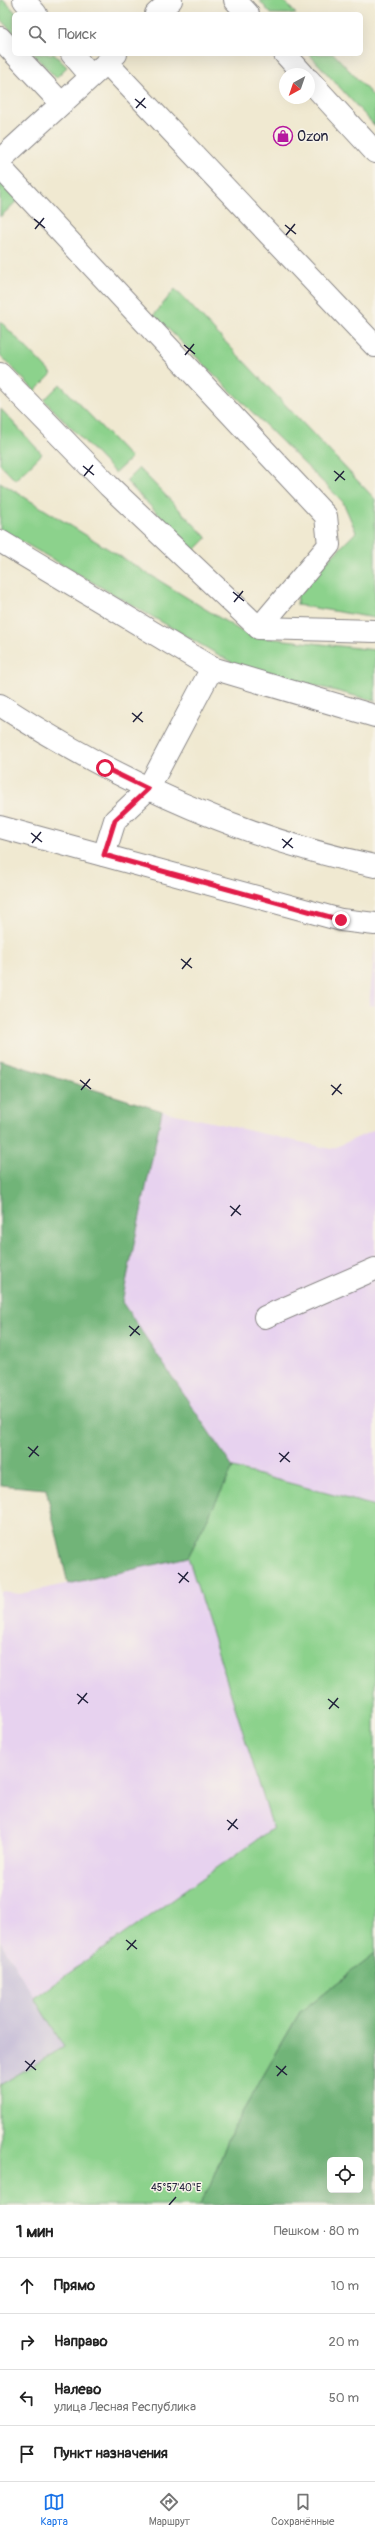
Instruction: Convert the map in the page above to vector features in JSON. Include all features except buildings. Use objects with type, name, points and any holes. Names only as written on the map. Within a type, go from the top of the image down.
[{"type":"street","points":[[24,0],[34,12]]},
{"type":"street","points":[[158,12],[171,0]]},
{"type":"street","points":[[235,0],[246,12]]},
{"type":"street","points":[[0,38],[12,50]]},
{"type":"street","points":[[18,56],[61,103]]},
{"type":"street","points":[[78,56],[104,64],[375,346]]},
{"type":"street","points":[[287,56],[298,68]]},
{"type":"street","points":[[0,160],[104,64]]},
{"type":"street","points":[[315,87],[375,152]]},
{"type":"street","points":[[0,166],[326,516],[329,545],[259,628]]},
{"type":"street","points":[[0,374],[109,486],[259,628],[375,631]]},
{"type":"street","points":[[0,541],[212,668],[375,716]]},
{"type":"street","points":[[104,855],[115,820],[148,789],[212,668]]},
{"type":"street","points":[[0,705],[59,742],[148,789],[254,831],[337,858],[375,866]]},
{"type":"street","points":[[0,826],[341,920],[375,924]]},
{"type":"street","points":[[265,1317],[375,1269]]},
{"type":"shaded area","points":[[375,946],[375,1006],[369,1005]]},
{"type":"shaded area","points":[[162,1111],[331,1149],[375,1130],[375,1506],[233,1468],[122,1302]]},
{"type":"shaded area","points":[[188,1557],[273,1828],[34,1998],[0,1941],[0,1592],[20,1594]]},
{"type":"shaded area","points":[[0,1941],[64,2047],[0,2085]]},
{"type":"green space","points":[[0,0],[4,0],[15,12],[12,12],[12,32],[0,19]]},
{"type":"green space","points":[[259,0],[283,0],[294,12],[269,12]]},
{"type":"green space","points":[[35,56],[56,56],[67,67],[56,78]]},
{"type":"green space","points":[[311,56],[336,56],[375,98],[375,126]]},
{"type":"green space","points":[[0,180],[18,200],[0,217]]},
{"type":"green space","points":[[175,289],[375,499],[375,618],[297,605],[298,591],[356,532],[343,502],[154,315]]},
{"type":"green space","points":[[0,321],[52,374],[35,391],[0,355]]},
{"type":"green space","points":[[60,384],[131,458],[115,473],[44,400]]},
{"type":"green space","points":[[1,409],[42,454],[15,480],[0,464]]},
{"type":"green space","points":[[139,468],[207,538],[194,551],[126,481]]},
{"type":"green space","points":[[0,482],[249,636],[375,650],[375,701],[238,666],[0,529]]},
{"type":"green space","points":[[0,1060],[162,1111],[122,1302],[233,1468],[188,1557],[68,1584],[46,1489],[0,1485]]},
{"type":"green space","points":[[233,1468],[375,1506],[375,1953],[300,2012],[232,2130],[210,2186],[198,2205],[0,2205],[0,2085],[64,2047],[34,1998],[273,1828],[188,1557]]},
{"type":"green space","points":[[375,1953],[375,2205],[198,2205],[210,2186],[232,2130],[300,2012]]},
{"type":"place","name":"Ozon","points":[[283,136]]},
{"type":"route","points":[[105,768],[148,789],[115,820],[104,855],[341,920]]}]
